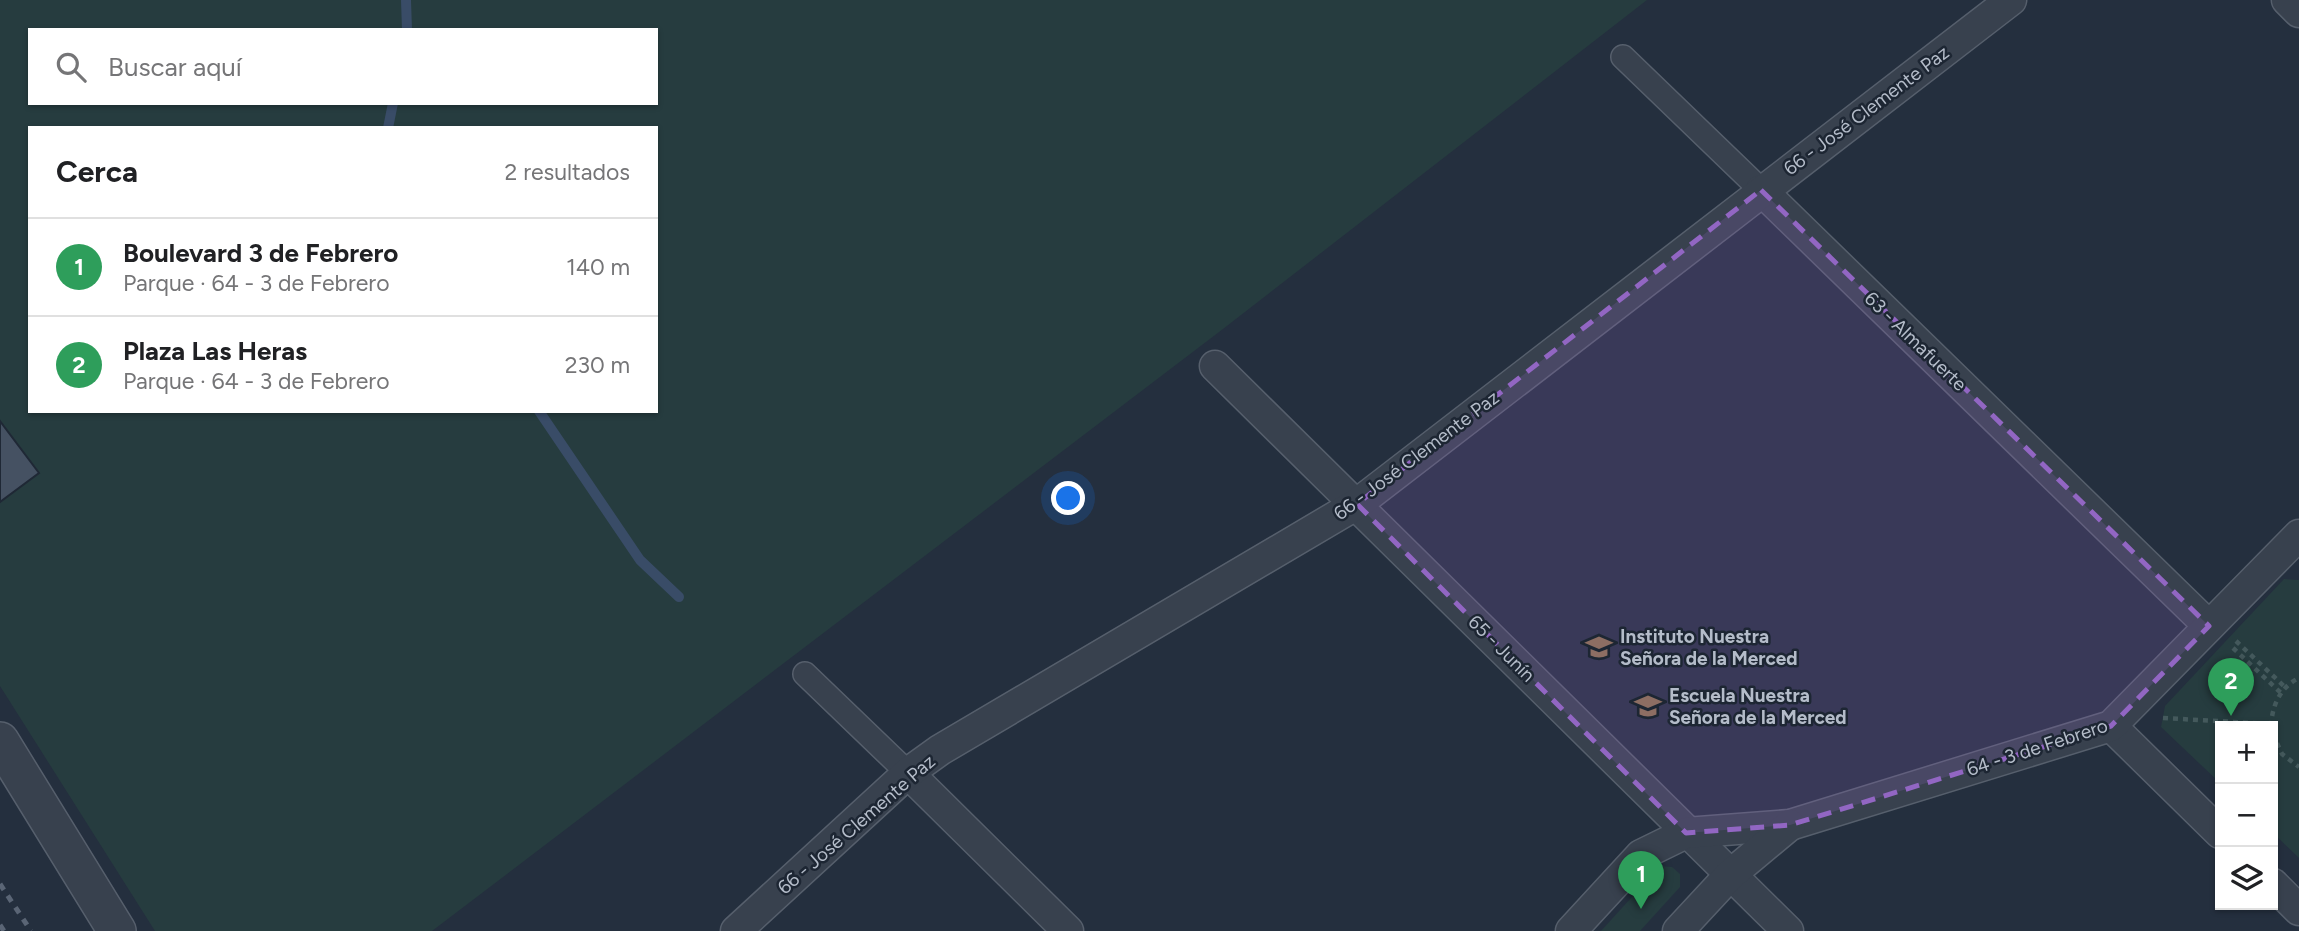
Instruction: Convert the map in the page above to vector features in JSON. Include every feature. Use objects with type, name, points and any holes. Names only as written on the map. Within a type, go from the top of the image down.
[{"type":"street","name":"66 - José Clemente Paz","points":[[736,931],[908,773],[940,750],[1357,503],[2011,0]]},
{"type":"street","points":[[2287,0],[2299,12]]},
{"type":"street","name":"63 - Almafuerte","points":[[1623,57],[2218,630]]},
{"type":"street","name":"65 - Junín","points":[[1215,366],[1357,503],[1686,833],[1788,931]]},
{"type":"street","name":"64 - 3 de Febrero","points":[[1571,931],[1641,855],[1686,833],[1790,825],[2116,721],[2218,630],[2299,536]]},
{"type":"street","points":[[805,674],[1068,931]]},
{"type":"street","points":[[2116,721],[2215,828]]},
{"type":"street","points":[[0,741],[117,931]]},
{"type":"street","name":"64 - 3 de Febrero","points":[[1678,931],[1730,875],[1790,825]]},
{"type":"street","points":[[2278,889],[2299,910]]},
{"type":"path","points":[[2218,630],[2286,688]]},
{"type":"path","points":[[2218,630],[2281,693]]},
{"type":"path","points":[[2271,721],[2273,708],[2281,693],[2299,678]]},
{"type":"path","points":[[2116,721],[2215,724]]},
{"type":"path","points":[[2278,745],[2282,754],[2299,767]]},
{"type":"highlighted area","points":[[1761,190],[2209,626],[2111,726],[1790,825],[1686,833],[1357,504]]},
{"type":"green space","points":[[0,0],[1647,0],[1223,329],[432,931],[155,931],[0,686]]},
{"type":"green space","points":[[2284,579],[2299,580],[2299,858],[2278,838],[2278,721],[2215,721],[2215,778],[2161,727],[2165,706]]},
{"type":"green space","points":[[1660,866],[1672,867],[1680,874],[1680,887],[1640,931],[1601,931]]},
{"type":"building","points":[[0,421],[39,473],[0,502]]},
{"type":"waterway","points":[[406,0],[407,28]]},
{"type":"waterway","points":[[388,126],[393,105]]},
{"type":"waterway","points":[[540,413],[640,560],[679,597]]},
{"type":"railway","points":[[0,884],[31,931]]},
{"type":"railway","points":[[0,925],[4,931]]},
{"type":"place","name":"Instituto Nuestra Señora de la Merced","points":[[1599,647]]},
{"type":"place","name":"Escuela Nuestra Señora de la Merced","points":[[1648,706]]},
{"type":"place","name":"Plaza Las Heras","points":[[2231,716]]},
{"type":"place","name":"Boulevard 3 de Febrero","points":[[1641,909]]}]
